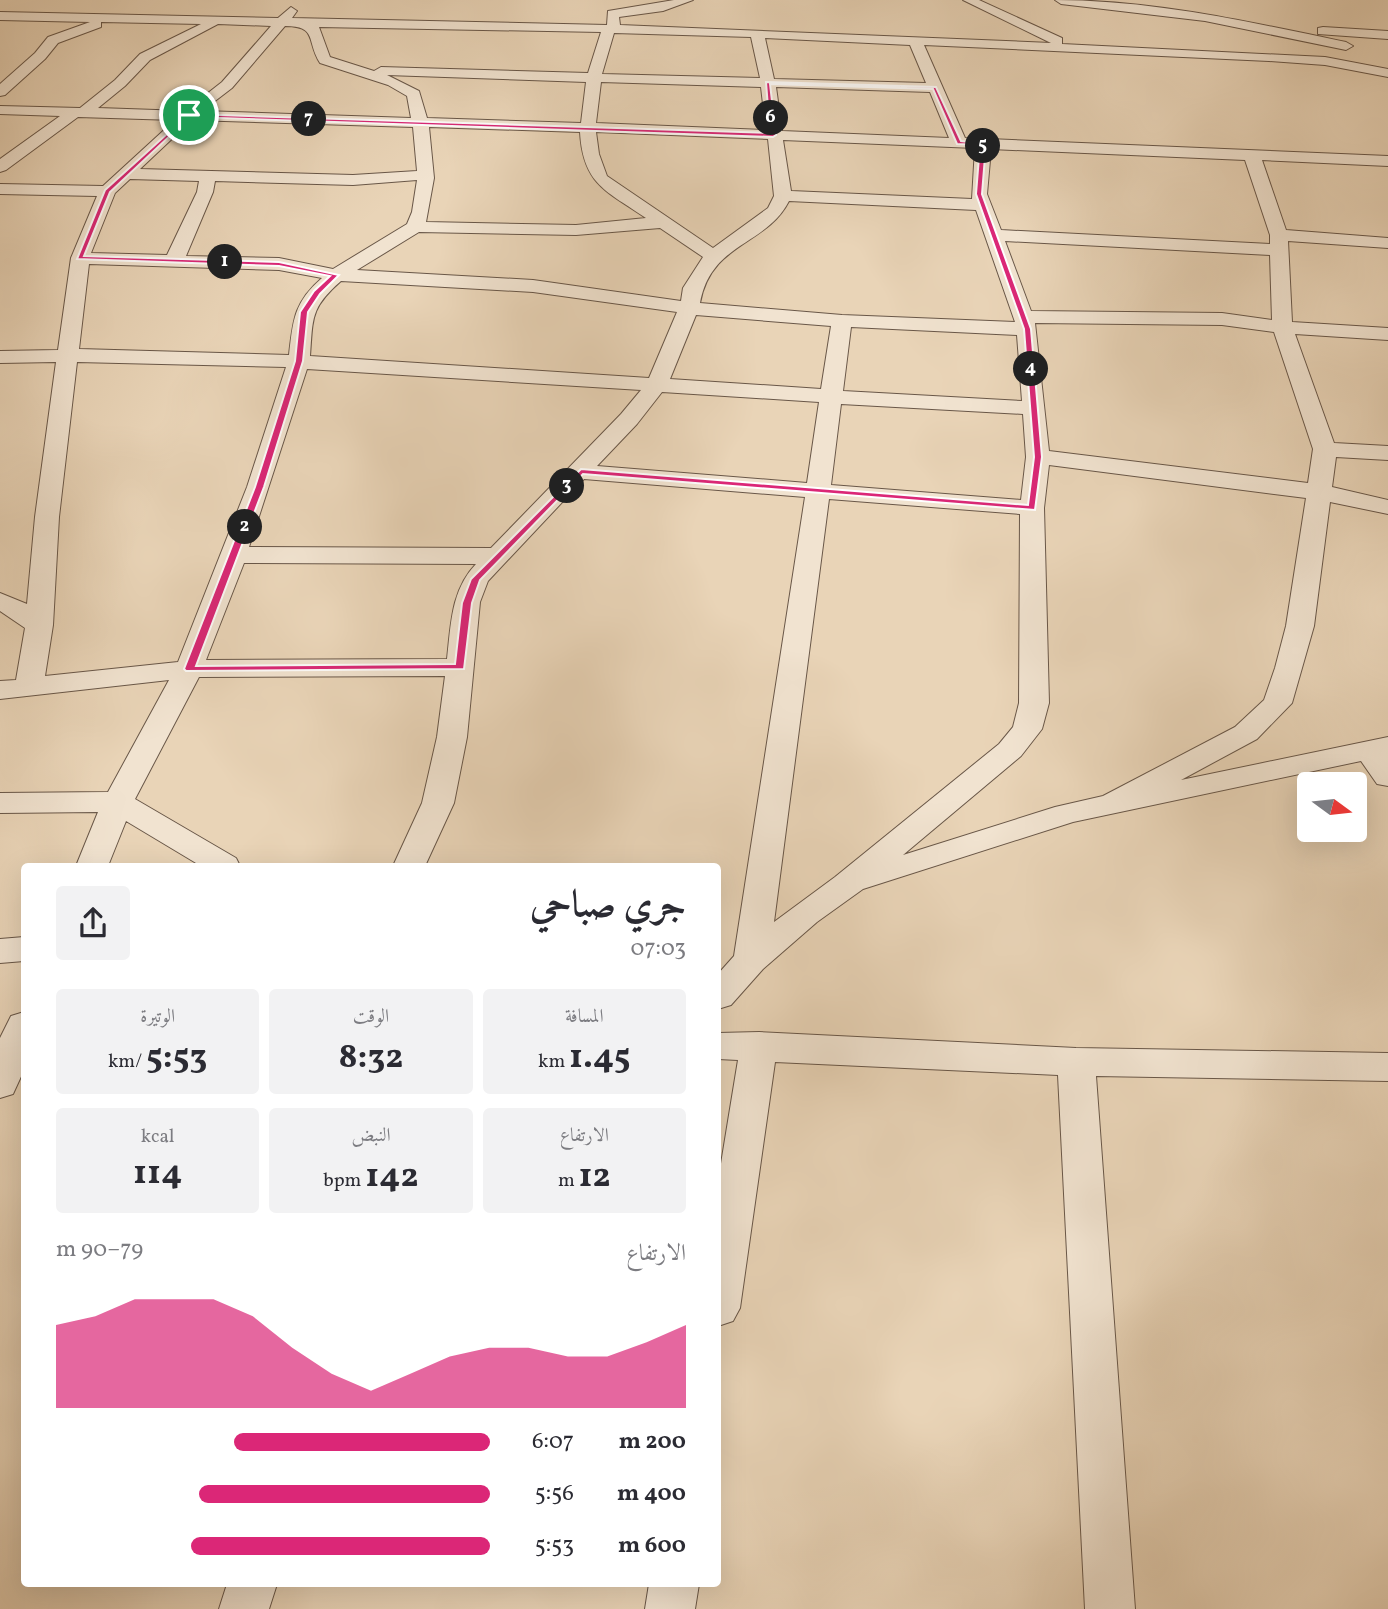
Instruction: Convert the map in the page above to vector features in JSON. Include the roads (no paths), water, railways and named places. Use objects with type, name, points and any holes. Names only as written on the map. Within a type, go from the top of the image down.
[{"type":"street","points":[[111,0],[128,18]]},
{"type":"street","points":[[29,686],[38,625],[47,517],[80,258],[107,191],[189,115],[227,85],[282,20],[303,0]]},
{"type":"street","points":[[687,0],[663,7],[612,14],[614,24],[607,30],[588,127],[593,168],[601,179],[713,256]]},
{"type":"street","points":[[969,0],[1073,48]]},
{"type":"street","points":[[1061,0],[1234,22],[1388,35]]},
{"type":"street","points":[[185,19],[200,6]]},
{"type":"street","points":[[0,16],[282,20],[454,31],[607,30],[757,34],[1303,59],[1388,73]]},
{"type":"street","points":[[0,92],[40,56],[53,40],[84,30],[107,18]]},
{"type":"street","points":[[0,167],[120,83],[145,57],[221,19]]},
{"type":"street","points":[[303,21],[316,30],[325,60],[406,88],[414,94],[426,158],[421,215],[415,228]]},
{"type":"street","points":[[1234,22],[1364,50]]},
{"type":"street","points":[[410,863],[438,803],[452,737],[467,603],[476,579],[581,472],[657,384],[689,308],[693,288],[713,256],[775,211],[783,196],[783,180],[773,135],[768,83],[757,34]]},
{"type":"street","points":[[915,41],[959,143]]},
{"type":"street","points":[[351,70],[437,66],[596,76],[934,88]]},
{"type":"street","points":[[0,110],[588,127],[1388,161]]},
{"type":"street","points":[[721,993],[751,960],[804,914],[847,885],[1010,750],[1027,729],[1034,703],[1032,508],[1038,457],[1035,408],[1026,323],[979,194],[983,144]]},
{"type":"street","points":[[1114,804],[1246,733],[1276,703],[1300,626],[1325,449],[1282,327],[1280,243],[1252,156]]},
{"type":"street","points":[[124,174],[353,180],[425,175]]},
{"type":"street","points":[[174,261],[205,192],[208,177]]},
{"type":"street","points":[[1,191],[107,191]]},
{"type":"street","points":[[783,196],[982,205]]},
{"type":"street","points":[[93,863],[118,802],[189,669],[234,555],[260,487],[299,361],[304,312],[317,292],[335,275],[415,228],[576,230],[662,222]]},
{"type":"street","points":[[993,235],[1280,243],[1388,243]]},
{"type":"street","points":[[80,258],[279,264],[335,275],[533,286],[689,308],[842,321],[1026,323],[1222,319],[1282,327],[1388,334]]},
{"type":"street","points":[[751,960],[842,321]]},
{"type":"street","points":[[0,357],[68,355],[299,361],[830,398],[1035,408]]},
{"type":"street","points":[[1325,449],[1388,453]]},
{"type":"street","points":[[1038,457],[1319,492],[1388,507]]},
{"type":"street","points":[[581,472],[1032,508]]},
{"type":"street","points":[[234,555],[497,556]]},
{"type":"street","points":[[0,601],[14,607],[38,625]]},
{"type":"street","points":[[0,690],[189,669],[460,667]]},
{"type":"street","points":[[847,885],[1054,818],[1378,748],[1388,777]]},
{"type":"street","points":[[0,803],[118,802],[219,863]]},
{"type":"street","points":[[0,951],[21,949]]},
{"type":"street","points":[[0,1084],[21,1036]]},
{"type":"street","points":[[721,1046],[1076,1062],[1388,1066]]},
{"type":"street","points":[[721,1289],[759,1046]]},
{"type":"street","points":[[1076,1062],[1110,1609]]},
{"type":"street","points":[[244,1609],[252,1587]]},
{"type":"street","points":[[670,1609],[674,1587]]}]
